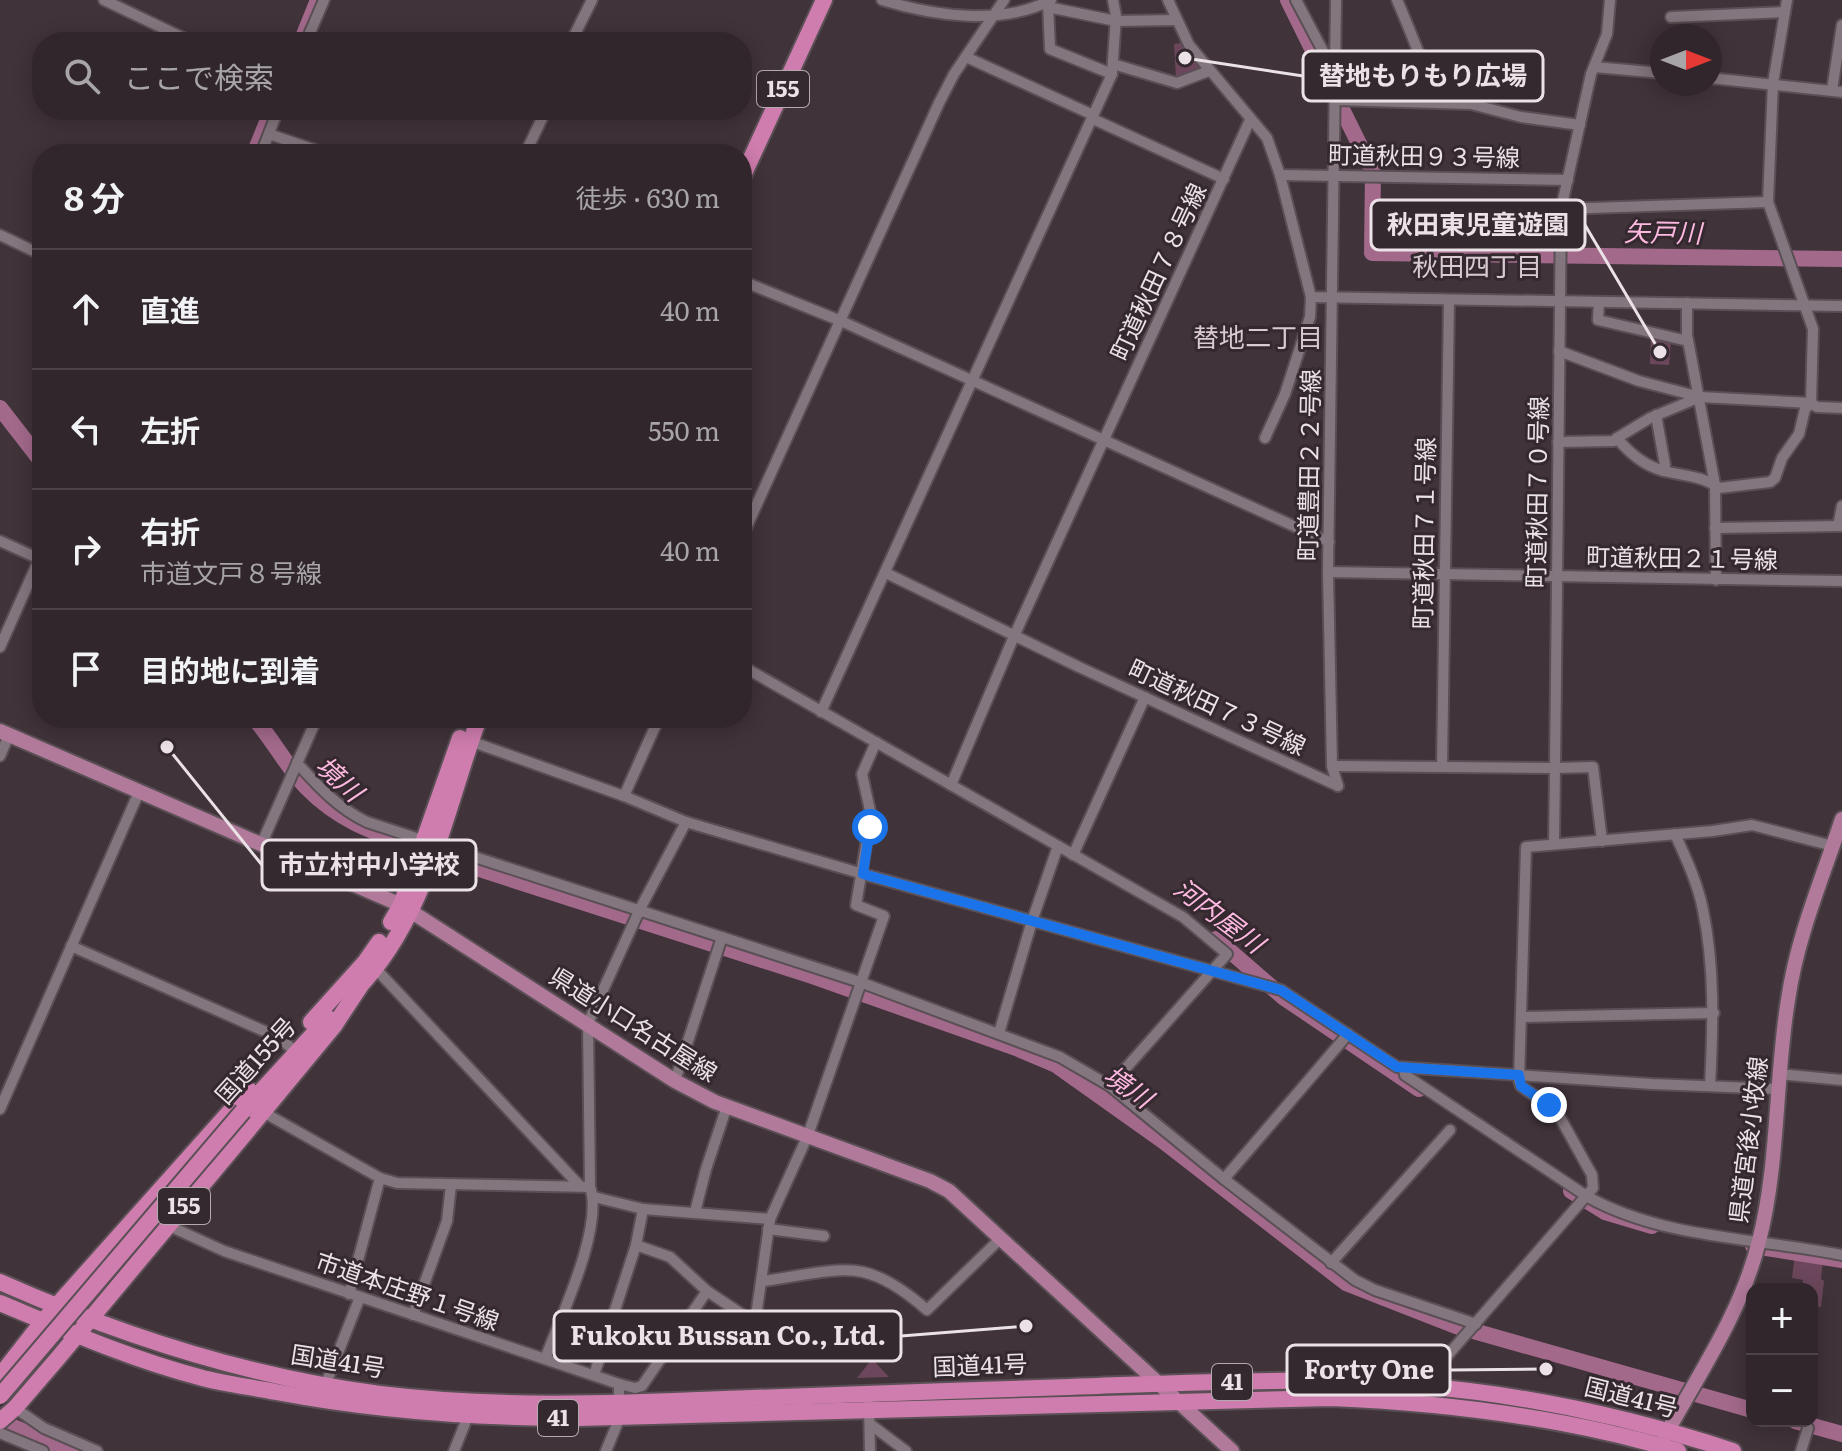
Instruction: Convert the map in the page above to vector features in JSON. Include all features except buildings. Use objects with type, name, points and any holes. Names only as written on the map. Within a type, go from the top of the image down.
[{"type":"highway","name":"155","points":[[752,156],[824,0]]},
{"type":"highway","name":"国道155号","points":[[430,842],[465,728]]},
{"type":"highway","name":"国道155号","points":[[0,1386],[241,1109],[375,968],[406,908],[470,741],[469,728]]},
{"type":"highway","name":"国道155号","points":[[0,1396],[241,1109],[271,1069],[365,962],[406,908]]},
{"type":"highway","name":"155","points":[[0,1421],[15,1408],[263,1112],[334,1026],[361,985]]},
{"type":"highway","name":"155","points":[[0,1376],[43,1321],[234,1105],[271,1069]]},
{"type":"highway","name":"国道41号","points":[[0,1282],[139,1338],[220,1363],[325,1386],[457,1401],[619,1410]]},
{"type":"highway","points":[[0,1294],[27,1305],[43,1321]]},
{"type":"highway","name":"国道41号","points":[[0,1303],[76,1336],[199,1377],[349,1405],[468,1416],[619,1410],[869,1410],[1331,1398],[1445,1405],[1733,1451]]},
{"type":"highway","name":"国道41号","points":[[869,1410],[1161,1384],[1339,1382],[1421,1386],[1549,1403],[1662,1442],[1678,1451]]},
{"type":"main road","name":"県道小口名古屋線","points":[[5,733],[406,908],[675,1081],[727,1106],[930,1181],[963,1202],[1232,1451]]},
{"type":"main road","name":"県道宮後小牧線","points":[[1662,1442],[1732,1318],[1759,1242],[1793,970],[1842,819]]},
{"type":"street","points":[[104,0],[171,32]]},
{"type":"street","points":[[310,32],[324,0]]},
{"type":"street","points":[[576,32],[592,0]]},
{"type":"street","points":[[882,0],[943,12],[994,15],[1026,11],[1049,3],[1116,21],[1176,20]]},
{"type":"street","points":[[752,515],[939,103],[1004,0]]},
{"type":"street","points":[[821,712],[1093,117],[1112,69],[1116,21],[1113,0]]},
{"type":"street","points":[[1168,0],[1189,45],[1267,138],[1280,175],[1311,297],[1310,317],[1285,394],[1265,438]]},
{"type":"street","points":[[1296,0],[1335,74]]},
{"type":"street","name":"町道豊田２２号線","points":[[1336,0],[1328,572],[1332,766],[1338,786]]},
{"type":"street","points":[[1397,0],[1414,35],[1416,49],[1439,103]]},
{"type":"street","name":"町道秋田７０号線","points":[[1554,844],[1561,209],[1594,67],[1607,34],[1610,0]]},
{"type":"street","points":[[1617,438],[1642,463],[1709,481],[1719,488],[1770,482],[1799,434],[1805,409],[1811,403],[1815,338],[1768,202],[1773,83],[1787,0]]},
{"type":"street","points":[[1049,3],[1050,49],[1112,69],[1177,83],[1209,71]]},
{"type":"street","points":[[1671,17],[1785,12]]},
{"type":"street","points":[[1722,79],[1837,91],[1842,25]]},
{"type":"street","points":[[964,59],[1224,179]]},
{"type":"street","points":[[1594,67],[1650,72]]},
{"type":"street","points":[[1335,100],[1471,104],[1521,117],[1580,125]]},
{"type":"street","points":[[265,144],[274,120]]},
{"type":"street","points":[[530,144],[541,120]]},
{"type":"street","name":"町道秋田７８号線","points":[[951,785],[1015,634],[1250,120]]},
{"type":"street","points":[[269,134],[298,144]]},
{"type":"street","name":"町道秋田９３号線","points":[[1280,175],[1568,180]]},
{"type":"street","points":[[1561,209],[1768,202]]},
{"type":"street","points":[[0,235],[32,250]]},
{"type":"street","points":[[752,285],[841,321],[1329,542]]},
{"type":"street","points":[[1311,297],[1842,306]]},
{"type":"street","name":"町道秋田７１号線","points":[[1439,767],[1446,300]]},
{"type":"street","points":[[1599,302],[1598,320],[1688,341]]},
{"type":"street","points":[[1687,303],[1688,341],[1715,485],[1716,580]]},
{"type":"street","points":[[1559,351],[1639,381],[1700,397],[1811,403],[1817,407],[1842,408]]},
{"type":"street","points":[[1558,442],[1614,441],[1656,415],[1700,397]]},
{"type":"street","points":[[1656,415],[1665,465],[1663,471]]},
{"type":"street","points":[[1715,528],[1840,526],[1842,506]]},
{"type":"street","points":[[0,541],[32,553]]},
{"type":"street","name":"町道秋田２１号線","points":[[1328,572],[1842,581]]},
{"type":"street","name":"町道秋田７３号線","points":[[886,573],[1079,667],[1338,786]]},
{"type":"street","points":[[0,647],[32,577]]},
{"type":"street","points":[[752,672],[1187,920],[1227,954],[1110,1086]]},
{"type":"street","points":[[1073,855],[1145,697]]},
{"type":"street","points":[[261,845],[313,728]]},
{"type":"street","points":[[624,796],[655,728]]},
{"type":"street","points":[[0,756],[5,733]]},
{"type":"street","points":[[470,741],[624,796],[686,822],[1281,990],[1393,1065],[1404,1069],[1710,1086],[1842,1080]]},
{"type":"street","points":[[636,1245],[670,1257],[707,1291],[755,1323],[769,1224],[808,1135],[884,916],[856,905],[871,815],[862,774],[876,742]]},
{"type":"street","points":[[297,763],[328,798],[350,814],[722,937],[1060,1057],[1110,1086],[1355,1280],[1375,1290],[1476,1324]]},
{"type":"street","points":[[1332,766],[1593,767],[1602,841]]},
{"type":"street","points":[[0,1109],[139,792]]},
{"type":"street","points":[[545,1359],[591,1227],[588,1190],[588,1023],[640,909],[686,822]]},
{"type":"street","points":[[1421,1386],[1593,1188],[1592,1175],[1562,1121],[1549,1105],[1521,1086],[1526,847],[1752,825],[1833,846]]},
{"type":"street","points":[[1675,834],[1690,867],[1703,909],[1714,1013],[1710,1086]]},
{"type":"street","points":[[999,1033],[1058,846]]},
{"type":"street","points":[[675,1081],[722,937]]},
{"type":"street","points":[[71,946],[280,1038],[290,1047]]},
{"type":"street","points":[[375,968],[588,1190]]},
{"type":"street","points":[[1522,1017],[1714,1013]]},
{"type":"street","points":[[1224,1179],[1348,1034]]},
{"type":"street","points":[[1404,1069],[1405,1075],[1615,1212],[1759,1242],[1842,1255]]},
{"type":"street","points":[[695,1212],[727,1106]]},
{"type":"street","points":[[263,1112],[380,1178],[397,1183],[588,1190],[643,1209],[695,1212],[824,1236]]},
{"type":"street","points":[[1331,1263],[1450,1130]]},
{"type":"street","points":[[325,1386],[354,1295],[380,1178]]},
{"type":"street","points":[[413,1315],[447,1221],[451,1185]]},
{"type":"street","points":[[594,1375],[636,1245],[643,1209]]},
{"type":"street","name":"市道本庄野１号線","points":[[167,1225],[224,1251],[619,1384]]},
{"type":"street","points":[[763,1281],[862,1272],[884,1281],[927,1310],[1001,1238]]},
{"type":"street","points":[[606,1451],[619,1410],[619,1384],[635,1388],[642,1386],[707,1291]]},
{"type":"street","points":[[15,1408],[44,1428],[97,1451]]},
{"type":"street","points":[[869,1410],[870,1451]]},
{"type":"street","points":[[869,1410],[906,1451]]},
{"type":"street","points":[[454,1451],[468,1416]]},
{"type":"street","points":[[1801,1451],[1808,1428]]},
{"type":"street","points":[[0,1433],[43,1451]]},
{"type":"shaded area","points":[[1181,43],[1184,47],[1187,45],[1202,66],[1201,72],[1176,78],[1174,44]]},
{"type":"shaded area","points":[[1651,335],[1671,341],[1669,365],[1650,364]]},
{"type":"shaded area","points":[[1795,1255],[1823,1260],[1821,1307],[1818,1307],[1818,1283],[1803,1283],[1803,1280],[1792,1278]]},
{"type":"shaded area","points":[[872,1359],[889,1377],[857,1378]]},
{"type":"waterway","name":"河内屋川","points":[[305,32],[318,0]]},
{"type":"waterway","name":"矢戸川","points":[[1288,0],[1373,172],[1372,253],[1842,259]]},
{"type":"waterway","name":"河内屋川","points":[[258,144],[268,120]]},
{"type":"waterway","name":"境川","points":[[0,408],[32,449]]},
{"type":"waterway","name":"境川","points":[[262,728],[299,779],[330,808],[356,824],[413,845]]},
{"type":"waterway","name":"境川","points":[[445,858],[812,976],[1016,1048],[1056,1065],[1163,1141],[1346,1283],[1456,1326],[1746,1408]]},
{"type":"waterway","name":"河内屋川","points":[[1216,939],[1283,997],[1419,1089]]},
{"type":"waterway","name":"河内屋川","points":[[1571,1191],[1605,1212],[1652,1226]]},
{"type":"waterway","name":"河内屋川","points":[[1753,1246],[1842,1260]]},
{"type":"waterway","points":[[13,1427],[71,1451]]},
{"type":"waterway","name":"境川","points":[[1817,1427],[1842,1434]]},
{"type":"place","name":"替地もりもり広場","points":[[1185,58]]},
{"type":"place","name":"秋田東児童遊園","points":[[1660,352]]},
{"type":"place","name":"市立村中小学校","points":[[167,747]]},
{"type":"place","name":"Fukoku Bussan Co., Ltd.","points":[[1026,1326]]},
{"type":"place","name":"Forty One","points":[[1546,1369]]},
{"type":"district","name":"秋田四丁目","points":[[1477,267]]},
{"type":"district","name":"替地二丁目","points":[[1258,338]]},
{"type":"route","points":[[870,827],[863,874],[1281,990],[1397,1067],[1519,1075],[1521,1086],[1549,1105]]}]
